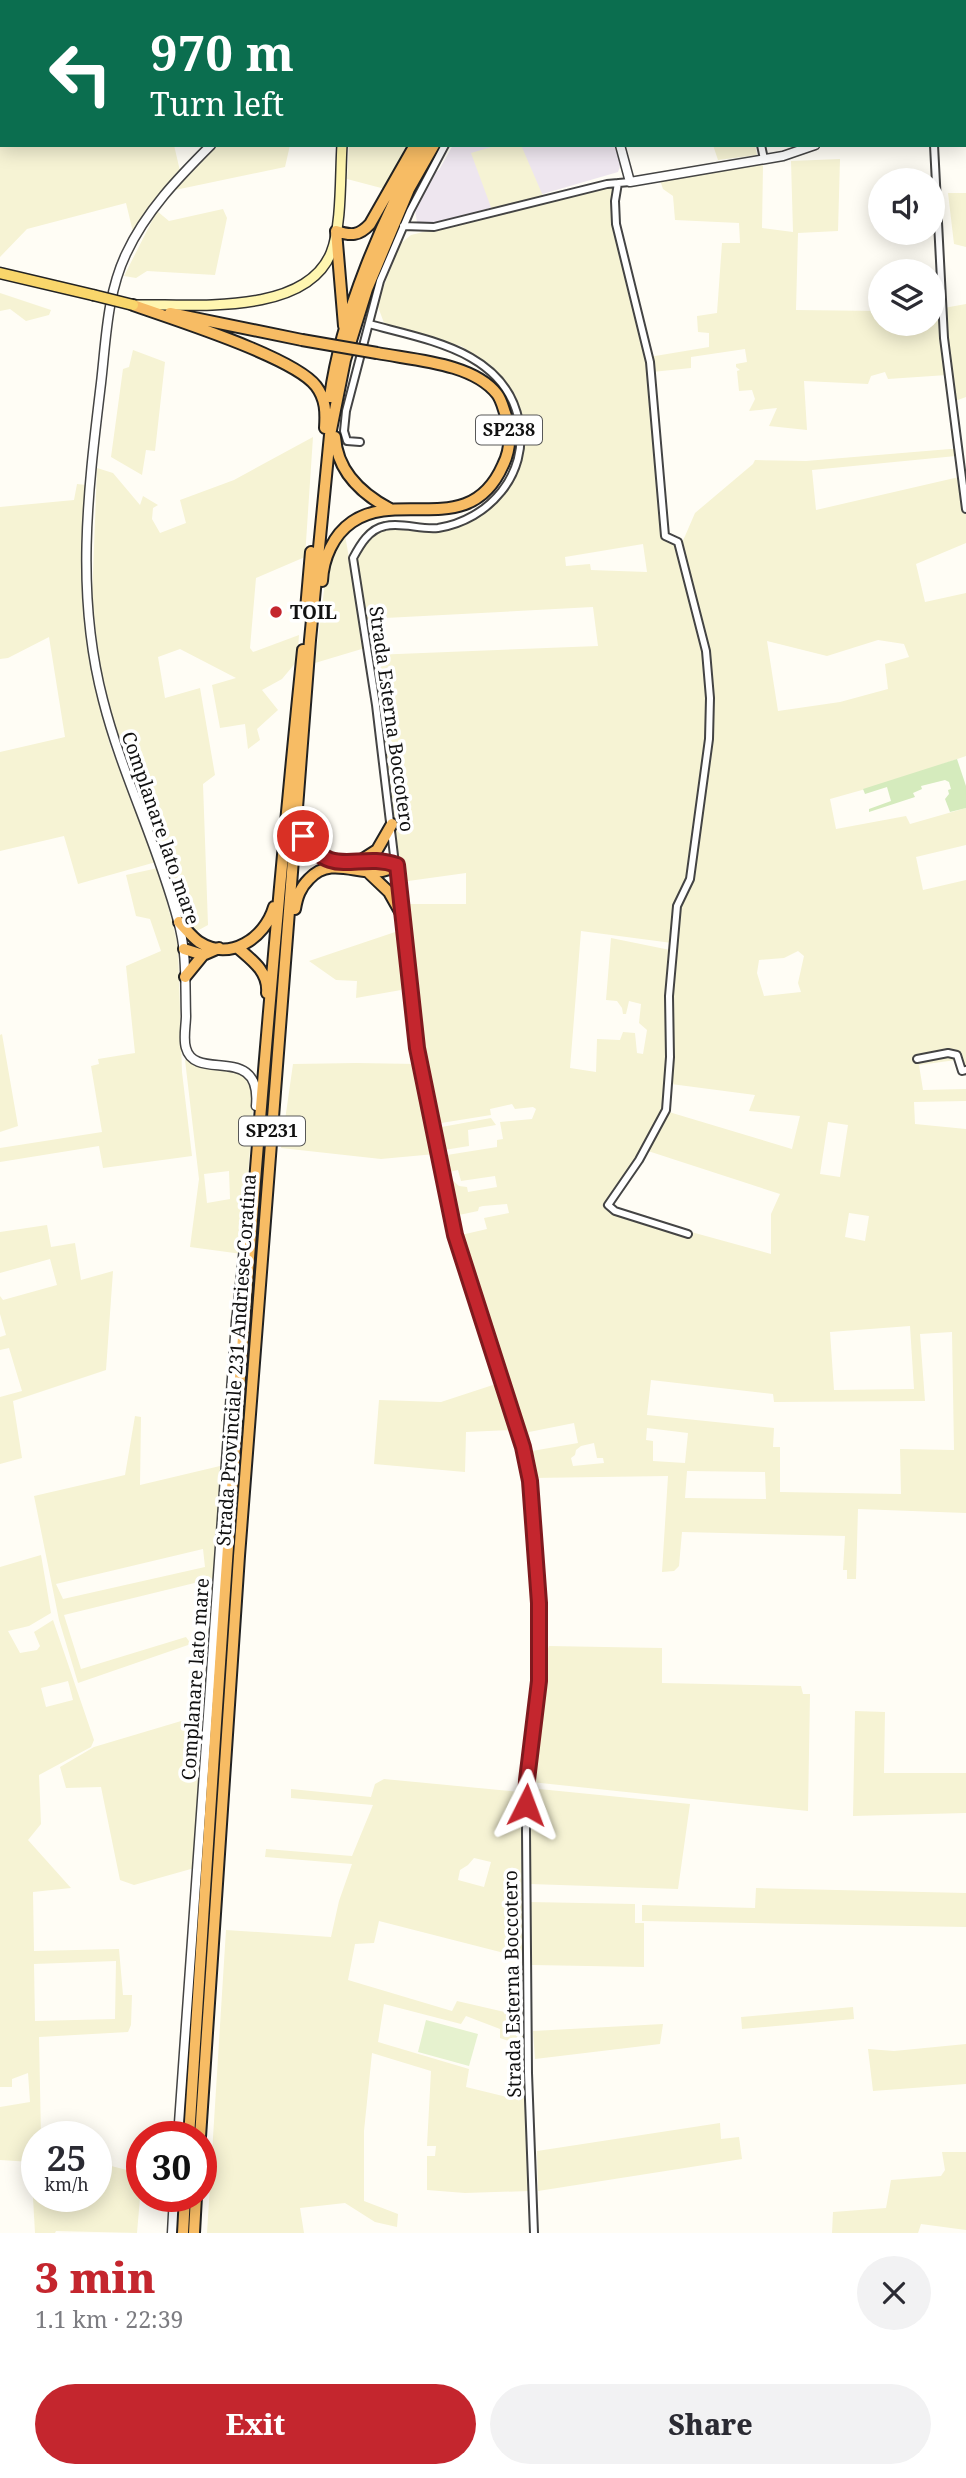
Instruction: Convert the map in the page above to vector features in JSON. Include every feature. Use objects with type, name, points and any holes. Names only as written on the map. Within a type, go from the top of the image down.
[{"type":"highway","points":[[345,334],[336,231],[354,235],[370,224],[414,147]]},
{"type":"highway","name":"Strada Provinciale 231 Andriese-Coratina","points":[[201,2121],[239,1556],[286,946],[290,824],[308,576],[333,375],[354,304],[387,217],[423,147]]},
{"type":"highway","name":"Strada Provinciale 231 Andriese-Coratina","points":[[190,2121],[225,1591],[268,1042],[308,673],[330,435],[342,369],[367,289],[383,247],[433,147]]},
{"type":"highway","points":[[133,305],[237,343],[300,371],[318,388],[323,399],[326,411],[324,448]]},
{"type":"highway","name":"SP238","points":[[133,305],[302,340],[434,363],[463,371],[482,380],[498,395],[508,422],[510,435],[506,460],[500,473],[492,484],[471,501],[453,508],[430,511],[390,509]]},
{"type":"highway","points":[[342,369],[346,379],[335,434],[340,459],[345,471],[362,491],[390,509]]},
{"type":"highway","points":[[308,673],[317,639],[322,573],[329,549],[339,534],[352,522],[369,513],[390,509]]},
{"type":"highway","points":[[179,922],[200,943],[219,948],[238,948],[260,934],[271,918],[276,899],[280,851],[290,824],[320,857],[331,861],[379,860],[397,865]]},
{"type":"highway","points":[[357,862],[377,850],[392,824]]},
{"type":"highway","points":[[286,946],[293,929],[299,893],[314,874],[337,866],[369,873],[388,872],[397,865]]},
{"type":"highway","points":[[369,873],[389,892],[402,915]]},
{"type":"highway","points":[[184,949],[200,943]]},
{"type":"highway","points":[[185,977],[203,955],[219,948]]},
{"type":"highway","points":[[238,948],[259,965],[267,987],[263,1032],[268,1042]]},
{"type":"highway","points":[[184,949],[203,955]]},
{"type":"highway","points":[[183,2233],[184,2212]]},
{"type":"highway","points":[[194,2233],[195,2212]]},
{"type":"main road","points":[[133,305],[245,303],[275,297],[310,279],[331,253],[336,231],[342,147]]},
{"type":"main road","name":"SP238","points":[[0,274],[133,305]]},
{"type":"street","name":"Complanare lato mare","points":[[179,2121],[234,1349],[257,1098],[253,1080],[244,1070],[228,1065],[209,1065],[193,1059],[186,1049],[184,949],[179,922],[157,853],[115,744],[102,697],[88,623],[85,548],[90,472],[107,330],[117,278],[127,252],[156,205],[209,147]]},
{"type":"street","points":[[360,442],[347,441],[344,431],[346,411],[380,282],[403,226],[444,147]]},
{"type":"street","points":[[620,147],[629,182]]},
{"type":"street","points":[[761,147],[764,159]]},
{"type":"street","points":[[403,226],[434,227],[607,184],[764,159],[800,152],[811,147]]},
{"type":"street","points":[[934,147],[944,338],[966,509]]},
{"type":"street","points":[[618,184],[615,201],[616,224],[650,362],[665,536],[678,542],[706,651],[710,698],[702,805],[690,879],[677,906],[669,996],[670,1057],[666,1110],[639,1160],[608,1205],[615,1211],[688,1234]]},
{"type":"street","name":"Strada Esterna Boccotero","points":[[369,324],[465,352],[504,385],[517,410],[521,432],[520,452],[510,480],[498,497],[478,513],[457,524],[436,528],[385,526],[371,532],[359,545],[353,558],[392,824],[417,1048],[455,1235],[523,1447],[530,1481],[539,1616],[539,1681],[527,1780],[526,1831],[528,2073],[534,2233]]},
{"type":"street","points":[[917,1059],[948,1053],[957,1055],[962,1071],[966,1070]]},
{"type":"street","points":[[172,2233],[173,2212]]},
{"type":"shaded area","points":[[0,147],[174,147],[180,171],[133,232],[126,203],[27,229],[0,257]]},
{"type":"shaded area","points":[[216,147],[290,147],[285,167],[175,190]]},
{"type":"shaded area","points":[[349,147],[410,147],[385,189],[347,179]]},
{"type":"shaded area","points":[[452,147],[615,147],[621,164],[618,172],[425,225],[417,222],[415,210],[434,173],[439,170]]},
{"type":"shaded area","points":[[491,147],[522,147],[543,196],[492,210],[471,153]]},
{"type":"shaded area","points":[[714,147],[755,147],[757,155],[718,160]]},
{"type":"shaded area","points":[[840,159],[838,231],[798,233],[796,310],[868,311],[868,336],[942,336],[947,375],[888,379],[885,372],[871,376],[868,384],[804,381],[807,430],[769,426],[777,408],[749,411],[755,399],[752,390],[739,391],[737,371],[740,370],[736,367],[736,364],[747,362],[745,349],[691,357],[691,368],[652,372],[649,357],[709,347],[709,333],[698,332],[697,316],[717,313],[722,243],[740,243],[739,223],[675,220],[673,196],[663,189],[660,180],[763,165],[762,228],[793,232],[791,161]]},
{"type":"shaded area","points":[[610,185],[614,190],[615,228],[629,280],[625,281],[647,366],[659,517],[664,534],[678,546],[706,657],[709,720],[691,865],[678,899],[672,943],[581,931],[570,1068],[596,1072],[597,1039],[620,1040],[623,1032],[635,1033],[637,1053],[643,1054],[647,1030],[639,1023],[641,1004],[629,1001],[626,1014],[623,1014],[617,1001],[606,1000],[611,938],[675,951],[680,907],[694,865],[709,763],[711,699],[708,650],[682,543],[695,513],[755,460],[806,461],[955,449],[956,456],[812,470],[816,510],[959,477],[966,507],[966,543],[916,564],[925,602],[966,593],[966,756],[894,781],[830,799],[836,829],[906,816],[910,824],[966,808],[966,845],[916,857],[923,890],[966,880],[966,1067],[956,1060],[919,1065],[923,1090],[966,1089],[966,1101],[914,1102],[915,1124],[966,1129],[966,1513],[858,1509],[856,1579],[847,1579],[847,1570],[843,1570],[845,1536],[682,1532],[679,1566],[674,1571],[662,1572],[668,1476],[532,1478],[530,1464],[535,1460],[534,1457],[528,1456],[461,1235],[487,1229],[484,1218],[509,1213],[507,1204],[483,1206],[479,1207],[478,1211],[459,1215],[458,1226],[446,1180],[451,1179],[459,1186],[467,1187],[468,1192],[497,1187],[495,1176],[461,1181],[458,1170],[445,1173],[442,1160],[447,1159],[447,1155],[497,1147],[497,1140],[503,1139],[500,1122],[532,1119],[536,1109],[515,1109],[512,1104],[490,1109],[491,1115],[435,1124],[419,1044],[404,904],[466,904],[466,873],[401,882],[373,655],[598,646],[593,607],[366,619],[356,559],[366,540],[389,528],[439,530],[477,517],[510,485],[524,442],[517,401],[492,366],[461,346],[393,330],[384,323],[377,304],[400,244],[411,235]],"holes":[[[643,544],[647,572],[591,570],[590,564],[566,566],[565,557]],[[878,640],[904,644],[909,657],[885,664],[888,689],[840,702],[778,711],[767,641],[827,656]],[[798,951],[804,956],[798,983],[801,992],[764,996],[757,973],[759,960],[784,958]],[[671,1084],[755,1095],[749,1111],[800,1116],[792,1149],[669,1112]],[[828,1122],[848,1125],[840,1177],[820,1174]],[[648,1151],[780,1194],[771,1214],[771,1254],[644,1219],[613,1205]],[[849,1213],[869,1216],[865,1241],[845,1237]],[[910,1326],[914,1389],[834,1390],[830,1332]],[[952,1332],[954,1450],[900,1449],[901,1494],[780,1492],[780,1447],[773,1447],[774,1428],[647,1415],[651,1380],[773,1394],[774,1402],[925,1401],[920,1334]],[[574,1423],[578,1443],[532,1451],[529,1432]],[[647,1428],[688,1433],[685,1463],[653,1461],[653,1441],[646,1440]],[[594,1443],[597,1458],[603,1458],[604,1463],[573,1466],[571,1458],[581,1446]],[[687,1471],[765,1472],[766,1499],[685,1498]]]},
{"type":"shaded area","points":[[948,193],[966,193],[966,247],[954,244]]},
{"type":"shaded area","points":[[223,209],[227,218],[215,275],[147,271],[136,278],[124,276],[157,211],[169,221]]},
{"type":"shaded area","points":[[0,293],[51,310],[49,315],[26,321],[10,309],[0,311]]},
{"type":"shaded area","points":[[966,304],[966,397],[955,401],[945,316],[945,308]]},
{"type":"shaded area","points":[[133,350],[165,362],[155,451],[146,450],[142,475],[111,457],[123,369],[129,367]]},
{"type":"shaded area","points":[[313,437],[305,557],[256,578],[250,648],[253,652],[299,635],[297,661],[282,679],[262,690],[278,710],[257,729],[260,740],[248,749],[245,724],[220,728],[212,685],[236,678],[180,649],[158,657],[165,698],[200,688],[215,775],[203,784],[208,925],[195,932],[184,917],[119,742],[100,667],[92,600],[97,468],[113,473],[140,505],[143,496],[158,505],[153,508],[152,519],[160,533],[186,523],[180,500],[234,480]]},
{"type":"shaded area","points":[[77,484],[86,485],[81,572],[91,668],[110,745],[156,862],[78,884],[64,836],[0,851],[0,752],[65,737],[49,637],[8,658],[0,659],[0,507],[74,500]]},
{"type":"shaded area","points":[[345,535],[365,648],[315,663],[327,566]]},
{"type":"shaded area","points":[[158,868],[178,945],[182,1072],[192,1156],[103,1168],[99,1146],[0,1162],[0,1148],[102,1132],[91,1066],[99,1064],[98,1059],[135,1053],[126,966],[161,951],[150,919],[136,916],[126,875]]},
{"type":"shaded area","points":[[401,930],[406,981],[401,990],[356,998],[357,981],[336,980],[309,961]]},
{"type":"shaded area","points":[[2,1034],[18,1126],[0,1132],[0,1035]]},
{"type":"shaded area","points":[[185,1060],[247,1076],[254,1097],[242,1254],[190,1247],[199,1179]],"holes":[[[229,1171],[230,1199],[207,1203],[204,1174]]]},
{"type":"shaded area","points":[[293,1064],[418,1064],[435,1154],[381,1159],[281,1148]]},
{"type":"shaded area","points":[[491,1118],[496,1125],[468,1130],[469,1146],[440,1149],[436,1128]]},
{"type":"shaded area","points":[[47,1225],[51,1247],[75,1243],[81,1280],[113,1271],[106,1370],[13,1401],[22,1458],[0,1464],[0,1397],[22,1391],[9,1348],[0,1350],[0,1337],[6,1335],[0,1314],[0,1296],[3,1300],[57,1285],[50,1259],[0,1273],[0,1232]]},
{"type":"shaded area","points":[[496,1384],[511,1430],[466,1432],[465,1472],[374,1464],[379,1400],[441,1402]]},
{"type":"shaded area","points":[[135,1416],[141,1417],[140,1485],[220,1466],[215,1578],[64,1615],[81,1669],[186,1637],[191,1644],[78,1683],[59,1620],[34,1496],[125,1475]],"holes":[[[203,1549],[205,1567],[63,1599],[56,1584]]]},
{"type":"shaded area","points":[[41,1555],[51,1613],[29,1626],[8,1631],[20,1653],[37,1650],[40,1646],[34,1632],[53,1620],[94,1740],[91,1747],[39,1775],[41,1824],[28,1840],[71,1888],[33,1892],[34,1951],[119,1949],[123,1995],[132,1995],[131,2025],[128,2032],[39,2037],[41,2121],[21,2121],[21,2161],[0,2160],[0,2107],[30,2102],[28,2073],[12,2079],[12,2087],[0,2087],[0,1567]],"holes":[[[68,1681],[73,1700],[46,1707],[41,1688]],[[116,1961],[115,2019],[35,2021],[34,1964]]]},
{"type":"shaded area","points":[[549,1646],[662,1648],[662,1683],[801,1686],[803,1694],[810,1694],[808,1811],[531,1782],[543,1663]]},
{"type":"shaded area","points":[[855,1711],[885,1712],[884,1773],[966,1773],[966,1813],[853,1816]]},
{"type":"shaded area","points":[[208,1713],[198,1867],[134,1885],[120,1880],[101,1787],[66,1788],[60,1767],[94,1747]]},
{"type":"shaded area","points":[[384,1779],[520,1792],[524,1958],[379,1921],[374,1943],[355,1944],[348,1980],[452,2011],[457,2001],[526,2017],[526,2047],[500,2038],[500,2029],[466,2016],[461,2024],[384,2004],[378,2042],[469,2069],[466,2087],[515,2099],[526,2081],[530,2191],[465,2193],[427,2190],[427,2156],[435,2156],[436,2146],[427,2146],[431,2071],[372,2053],[364,2131],[364,2201],[398,2214],[397,2227],[375,2222],[345,2203],[300,2208],[304,2233],[207,2233],[208,2212],[217,2212],[217,2121],[214,2121],[226,1930],[331,1937],[339,1901],[352,1864],[265,1857],[266,1849],[352,1856],[373,1805],[291,1798],[291,1789],[371,1797],[375,1784]],"holes":[[[474,1858],[491,1862],[484,1887],[458,1880],[460,1870]]]},
{"type":"shaded area","points":[[529,1788],[690,1804],[678,1889],[530,1884]]},
{"type":"shaded area","points":[[756,1888],[966,1893],[966,1927],[642,1921],[642,1905],[755,1908]]},
{"type":"shaded area","points":[[529,1902],[635,1904],[635,1923],[644,1923],[644,1967],[532,1965]]},
{"type":"shaded area","points":[[853,2007],[854,2019],[742,2029],[741,2017]]},
{"type":"shaded area","points":[[663,2024],[660,2044],[535,2059],[533,2031]]},
{"type":"shaded area","points":[[966,2044],[966,2084],[873,2091],[868,2049],[894,2051]]},
{"type":"shaded area","points":[[720,2123],[721,2139],[739,2137],[742,2159],[538,2191],[537,2151]]},
{"type":"shaded area","points":[[942,2152],[966,2152],[966,2230],[921,2224],[918,2233],[832,2233],[833,2212],[886,2208],[891,2180],[941,2176],[945,2170]]},
{"type":"shaded area","points":[[112,2166],[126,2170],[126,2212],[139,2212],[137,2233],[35,2233],[34,2212],[112,2212]]},
{"type":"green space","points":[[957,759],[966,786],[966,808],[950,812],[945,799],[951,789],[949,782],[945,780],[921,786],[922,789],[913,793],[915,797],[869,812],[869,809],[891,801],[887,787],[865,794],[863,789]]},
{"type":"green space","points":[[426,2020],[478,2034],[469,2066],[418,2052]]},
{"type":"place","name":"TOIL","points":[[276,612]]},
{"type":"route","points":[[303,836],[320,857],[331,861],[345,863],[379,860],[397,865],[417,1048],[455,1235],[523,1447],[530,1481],[539,1603],[539,1681],[526,1805]]}]
